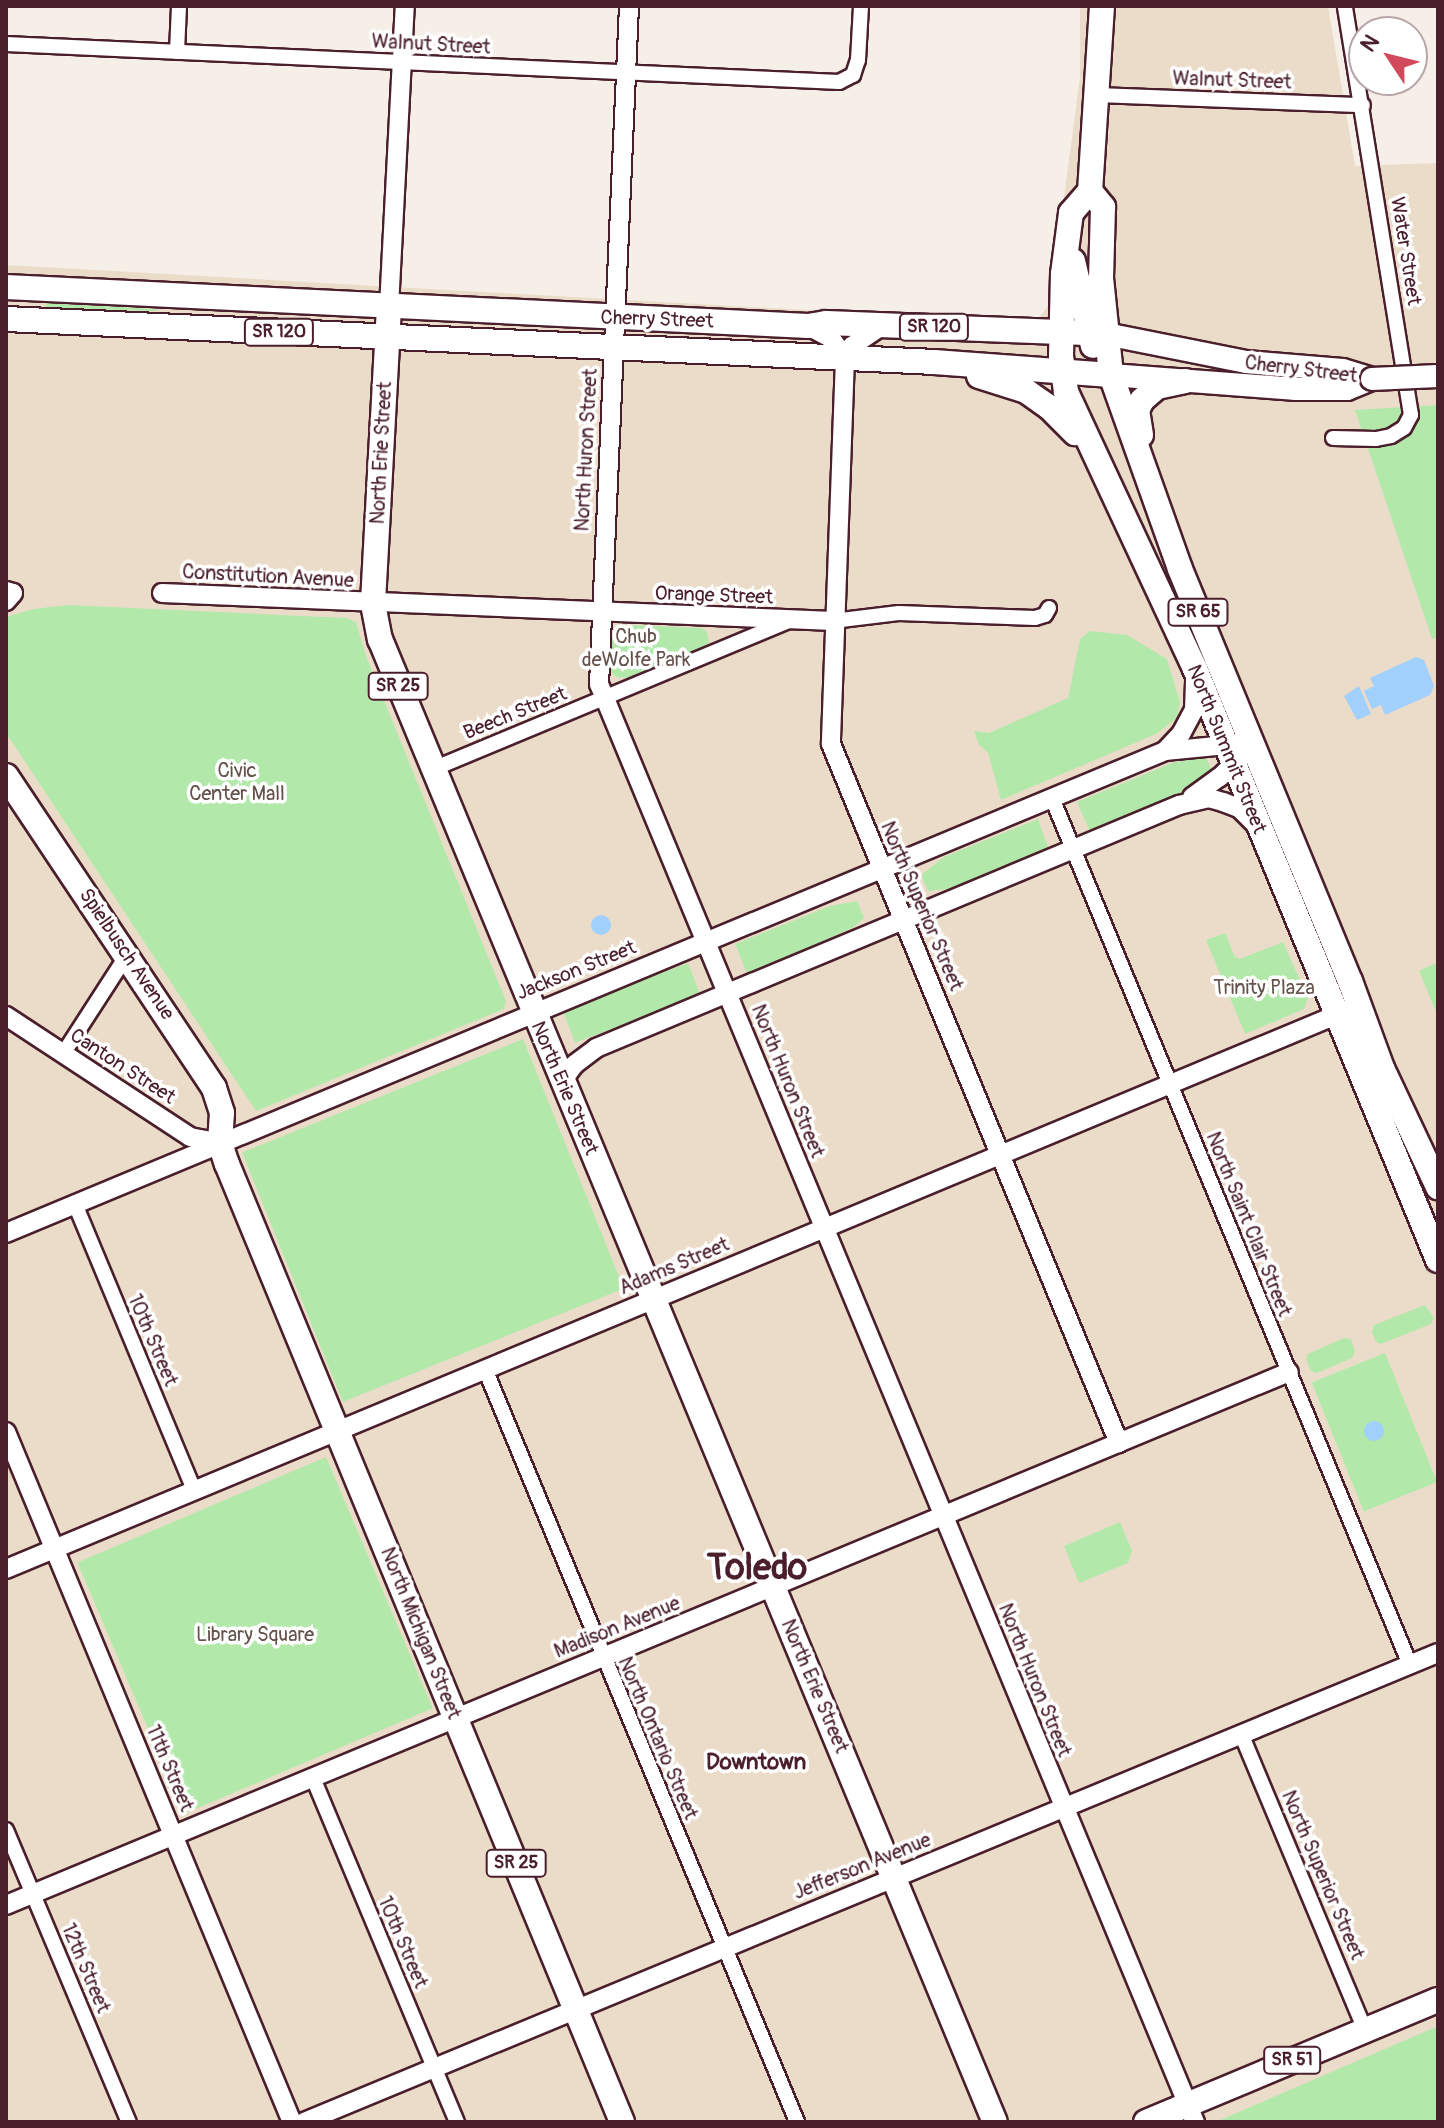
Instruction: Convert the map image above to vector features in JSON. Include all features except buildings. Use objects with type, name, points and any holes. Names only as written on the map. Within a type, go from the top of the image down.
[{"type":"main road","name":"North Summit Street","points":[[1102,6],[1090,191],[1071,213],[1061,333],[1062,371],[1073,413],[1195,669],[1392,1151],[1436,1250]]},
{"type":"main road","name":"North Summit Street","points":[[1090,191],[1103,207],[1098,333],[1111,375],[1147,477],[1252,746],[1359,1004],[1382,1068],[1438,1187]]},
{"type":"main road","points":[[1068,235],[1098,333]]},
{"type":"main road","name":"Cherry Street","points":[[6,287],[808,326],[883,325],[1098,333],[1246,362],[1343,370],[1372,379]]},
{"type":"main road","name":"North Erie Street","points":[[389,307],[373,604],[390,665],[995,2122]]},
{"type":"main road","name":"Cherry Street","points":[[6,319],[845,358],[1347,389],[1372,379]]},
{"type":"main road","points":[[907,362],[931,371],[985,377],[1026,391],[1060,416],[1101,467]]},
{"type":"main road","points":[[1372,379],[1438,376]]},
{"type":"main road","points":[[1147,477],[1139,405],[1157,387],[1185,381]]},
{"type":"main road","name":"Spielbusch Avenue","points":[[6,776],[214,1088],[222,1113],[220,1143]]},
{"type":"main road","points":[[1392,1151],[1399,1136],[1414,1137]]},
{"type":"main road","name":"North Michigan Street","points":[[220,1143],[622,2122]]},
{"type":"main road","name":"SR 51","points":[[1146,2122],[1191,2113],[1365,2030],[1438,2000]]},
{"type":"street","points":[[177,52],[179,6]]},
{"type":"street","name":"North Erie Street","points":[[389,307],[405,6]]},
{"type":"street","name":"North Huron Street","points":[[629,6],[598,676],[604,698],[1191,2113]]},
{"type":"street","name":"Walnut Street","points":[[6,44],[839,82],[853,75],[858,60],[861,6]]},
{"type":"street","name":"Water Street","points":[[1333,438],[1376,439],[1391,436],[1404,428],[1411,415],[1345,6]]},
{"type":"street","name":"Walnut Street","points":[[1098,95],[1363,105]]},
{"type":"street","points":[[808,326],[831,338],[845,358],[852,346],[883,325]]},
{"type":"street","name":"North Superior Street","points":[[845,358],[833,621],[831,744],[1119,1443]]},
{"type":"street","points":[[6,591],[13,593],[6,601]]},
{"type":"street","name":"Constitution Avenue","points":[[162,593],[373,604]]},
{"type":"street","name":"Orange Street","points":[[373,604],[833,621],[899,613],[1035,618],[1045,615],[1049,608]]},
{"type":"street","name":"Beech Street","points":[[433,769],[791,620]]},
{"type":"street","points":[[1165,751],[1181,734],[1194,710],[1195,669]]},
{"type":"street","points":[[1179,805],[1215,782],[1229,754],[1252,746]]},
{"type":"street","name":"Jackson Street","points":[[6,1233],[1165,751],[1229,754]]},
{"type":"street","name":"North Saint Clair Street","points":[[1052,798],[1410,1665]]},
{"type":"street","points":[[562,1081],[575,1064],[596,1048],[1179,805],[1209,798],[1223,802],[1246,813],[1260,830]]},
{"type":"street","points":[[63,1054],[127,955]]},
{"type":"street","name":"Adams Street","points":[[6,1569],[1337,1016],[1359,1004]]},
{"type":"street","name":"Canton Street","points":[[6,1016],[190,1137],[220,1143]]},
{"type":"street","name":"10th Street","points":[[75,1204],[194,1490]]},
{"type":"street","name":"North Ontario Street","points":[[485,1369],[797,2122]]},
{"type":"street","name":"Madison Avenue","points":[[6,1905],[1289,1372]]},
{"type":"street","name":"11th Street","points":[[6,1432],[292,2122]]},
{"type":"street","name":"Jefferson Avenue","points":[[304,2122],[1438,1653]]},
{"type":"street","name":"North Superior Street","points":[[1242,1736],[1365,2030]]},
{"type":"street","name":"10th Street","points":[[313,1778],[457,2122]]},
{"type":"street","name":"12th Street","points":[[6,1830],[129,2122]]},
{"type":"shaded area","points":[[1080,6],[1328,6],[1355,166],[1438,163],[1438,2122],[6,2122],[6,265],[1035,323],[1050,303],[1080,77]]},
{"type":"green space","points":[[46,303],[155,309],[156,311],[46,308]]},
{"type":"green space","points":[[1438,405],[1438,637],[1432,639],[1355,410]]},
{"type":"green space","name":"Civic Center Mall","points":[[68,605],[347,618],[356,622],[366,656],[506,1001],[504,1009],[256,1111],[6,733],[6,617],[33,609]]},
{"type":"green space","name":"Chub deWolfe Park","points":[[628,625],[702,628],[707,632],[709,642],[702,649],[631,678],[616,677],[610,671],[612,639]]},
{"type":"green space","points":[[1090,631],[1127,635],[1167,659],[1180,702],[1177,718],[1156,734],[1001,800],[988,753],[979,745],[974,731],[989,733],[1068,698],[1080,639]]},
{"type":"green space","points":[[1206,757],[1213,774],[1203,784],[1177,799],[1091,834],[1077,802],[1172,763]]},
{"type":"green space","points":[[1038,819],[1049,850],[960,888],[928,891],[921,875],[944,857]]},
{"type":"green space","points":[[857,901],[864,918],[854,927],[748,976],[735,944],[830,906]]},
{"type":"green space","name":"Trinity Plaza","points":[[1225,933],[1235,957],[1240,959],[1283,942],[1308,998],[1304,1009],[1245,1034],[1206,940]]},
{"type":"green space","points":[[1438,962],[1438,1017],[1419,971]]},
{"type":"green space","points":[[688,963],[700,995],[575,1043],[563,1011]]},
{"type":"green space","points":[[523,1039],[624,1288],[343,1402],[242,1153]]},
{"type":"green space","points":[[1425,1305],[1434,1318],[1431,1324],[1381,1344],[1376,1342],[1372,1332],[1374,1325]]},
{"type":"green space","points":[[1344,1338],[1351,1339],[1355,1352],[1352,1358],[1317,1373],[1311,1371],[1306,1359],[1308,1354]]},
{"type":"green space","points":[[1385,1353],[1437,1482],[1364,1511],[1312,1383]]},
{"type":"green space","name":"Library Square","points":[[326,1457],[433,1708],[184,1814],[77,1562]]},
{"type":"green space","points":[[1120,1522],[1132,1551],[1128,1563],[1079,1583],[1064,1546]]},
{"type":"green space","points":[[1438,2026],[1438,2122],[1218,2122],[1218,2121]]},
{"type":"water","points":[[1416,657],[1424,660],[1434,686],[1430,695],[1385,715],[1381,705],[1372,709],[1364,691],[1374,686],[1370,678]]},
{"type":"water","points":[[1359,686],[1371,714],[1357,720],[1344,696]]},
{"type":"water","points":[[597,915],[605,915],[611,925],[605,935],[597,935],[591,929],[591,921]]},
{"type":"water","points":[[1374,1421],[1381,1424],[1384,1431],[1381,1438],[1374,1441],[1367,1438],[1364,1431],[1367,1424]]},
{"type":"district","name":"Toledo","points":[[757,1568]]},
{"type":"district","name":"Downtown","points":[[756,1763]]}]
